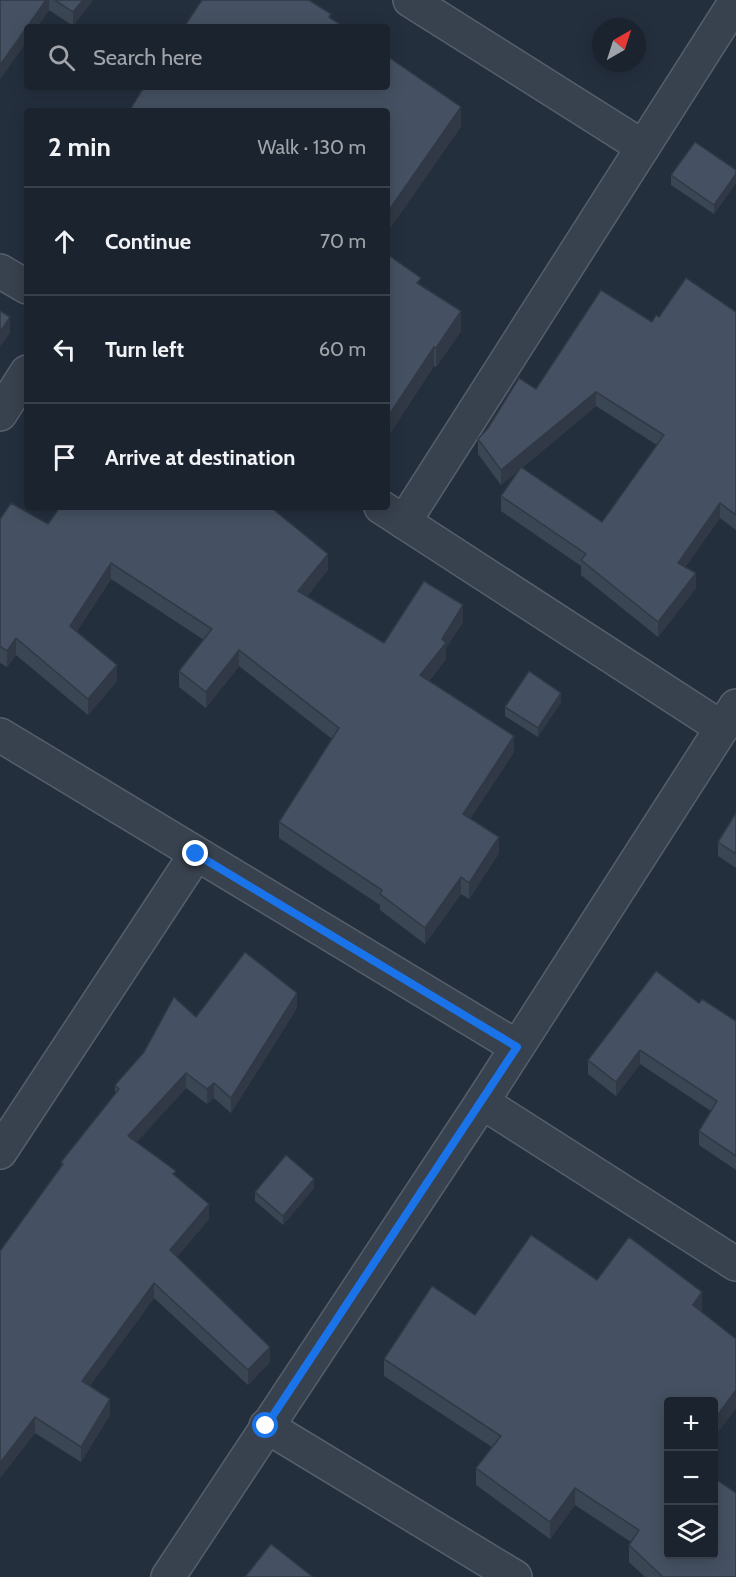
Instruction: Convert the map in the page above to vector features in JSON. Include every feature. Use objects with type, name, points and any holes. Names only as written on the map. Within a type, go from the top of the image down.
[{"type":"street","points":[[410,0],[643,147]]},
{"type":"street","points":[[168,1577],[482,1102],[729,717],[392,514],[643,147],[736,1]]},
{"type":"street","points":[[0,271],[24,285]]},
{"type":"street","points":[[0,414],[24,377]]},
{"type":"street","points":[[0,735],[517,1047]]},
{"type":"street","points":[[0,1152],[196,854]]},
{"type":"street","points":[[482,1102],[736,1264]]},
{"type":"street","points":[[266,1426],[515,1577]]},
{"type":"building","points":[[0,0],[46,0],[29,24],[24,24],[24,31],[0,65]]},
{"type":"building","points":[[55,0],[83,0],[73,12]]},
{"type":"building","points":[[202,0],[309,0],[331,14],[329,17],[340,24],[186,24]]},
{"type":"building","points":[[390,58],[461,107],[390,209],[390,108],[131,108],[142,90],[390,90]]},
{"type":"building","points":[[695,142],[736,170],[736,174],[714,205],[671,175]]},
{"type":"building","points":[[390,256],[421,278],[417,283],[461,311],[436,348],[434,347],[390,413]]},
{"type":"building","points":[[686,278],[736,312],[736,515],[720,503],[678,563],[696,573],[658,622],[581,560],[586,554],[501,496],[521,467],[602,522],[664,435],[596,392],[501,470],[478,439],[488,428],[519,378],[536,389],[601,290],[652,322],[656,315],[659,317]]},
{"type":"building","points":[[0,311],[10,317],[0,332]]},
{"type":"building","points":[[11,503],[48,524],[58,510],[274,510],[328,554],[298,591],[384,643],[424,581],[463,605],[442,639],[446,643],[420,675],[514,736],[463,814],[499,837],[469,883],[461,877],[425,928],[380,894],[382,890],[279,822],[339,728],[239,650],[206,692],[179,671],[212,629],[111,563],[70,626],[117,665],[88,699],[16,638],[7,651],[0,646],[0,519]]},
{"type":"building","points":[[529,671],[561,693],[538,728],[505,707]]},
{"type":"building","points":[[736,813],[736,854],[718,842]]},
{"type":"building","points":[[245,952],[297,993],[231,1098],[214,1083],[207,1089],[186,1073],[128,1136],[176,1171],[173,1174],[209,1204],[170,1250],[270,1347],[248,1370],[154,1283],[82,1381],[110,1399],[81,1447],[35,1417],[0,1463],[0,1251],[63,1164],[61,1162],[119,1089],[115,1085],[144,1052],[174,997],[196,1017]]},
{"type":"building","points":[[656,971],[699,1003],[702,999],[736,1021],[736,1156],[699,1131],[717,1101],[640,1050],[616,1082],[588,1060]]},
{"type":"building","points":[[286,1155],[314,1179],[283,1216],[255,1192]]},
{"type":"building","points":[[531,1235],[597,1280],[629,1237],[702,1292],[693,1305],[736,1339],[736,1390],[718,1415],[718,1397],[664,1397],[664,1559],[718,1559],[718,1481],[736,1493],[736,1577],[663,1577],[629,1545],[639,1530],[575,1488],[550,1522],[476,1468],[501,1436],[384,1359],[432,1286],[475,1315]]},
{"type":"building","points":[[271,1544],[313,1577],[245,1577]]},
{"type":"route","points":[[196,854],[517,1047],[266,1426]]}]
